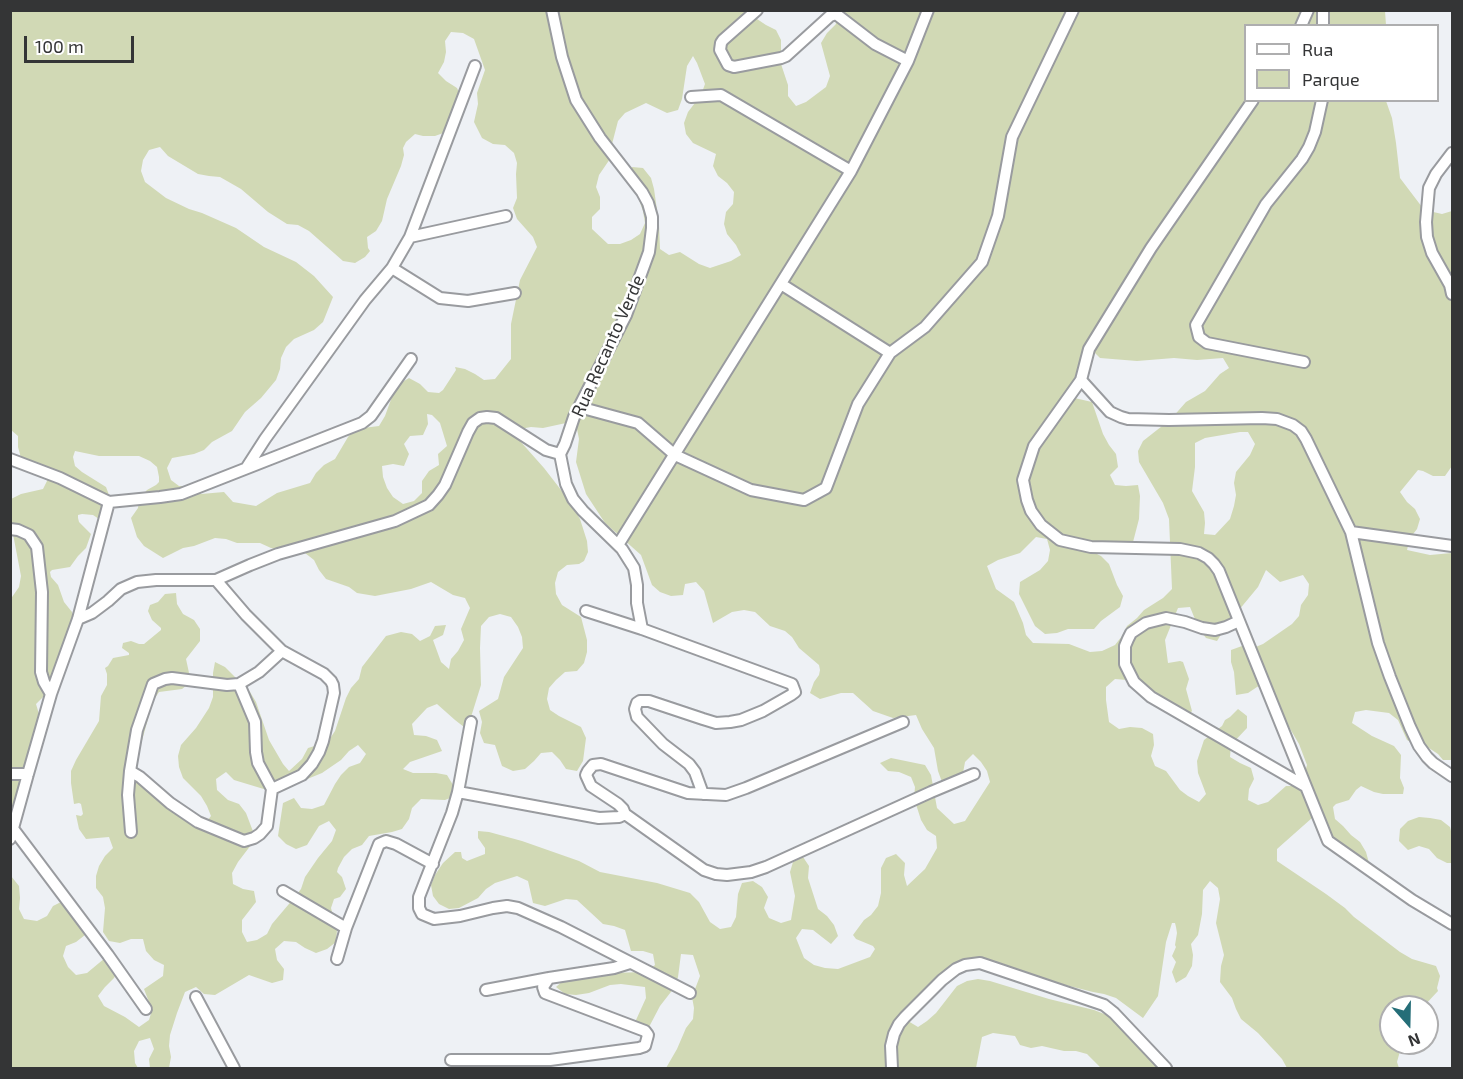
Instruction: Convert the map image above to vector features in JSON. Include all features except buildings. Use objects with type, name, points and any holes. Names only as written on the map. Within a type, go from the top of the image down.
[{"type":"street","name":"Rua Recanto Verde","points":[[552,10],[562,57],[576,100],[600,138],[642,192],[652,217],[649,252],[626,315],[579,407],[560,454]]},
{"type":"street","points":[[757,10],[721,44],[720,50],[726,63],[731,67],[781,58],[830,16],[836,14],[875,44],[908,61]]},
{"type":"street","points":[[618,545],[851,171],[908,61],[928,10]]},
{"type":"street","points":[[579,407],[638,423],[675,455],[751,490],[804,500],[826,488],[858,404],[890,353],[925,327],[982,262],[998,216],[1012,137],[1073,10]]},
{"type":"street","points":[[1302,24],[1308,10]]},
{"type":"street","points":[[247,467],[365,300],[392,268],[410,237],[475,66]]},
{"type":"street","points":[[691,97],[721,95],[851,171]]},
{"type":"street","points":[[1252,102],[1151,248],[1089,349],[1081,380],[1034,446],[1023,480],[1027,500],[1030,511],[1041,525],[1060,540],[1091,548],[1180,549],[1199,553],[1208,558],[1219,571],[1329,843],[1412,900],[1452,924]]},
{"type":"street","points":[[1304,362],[1207,343],[1199,337],[1196,325],[1266,204],[1309,147],[1322,102]]},
{"type":"street","points":[[1452,153],[1436,174],[1430,188],[1426,222],[1427,237],[1432,253],[1450,285],[1452,294]]},
{"type":"street","points":[[410,237],[506,216]]},
{"type":"street","points":[[392,268],[440,298],[468,302],[515,293]]},
{"type":"street","points":[[781,284],[890,353]]},
{"type":"street","points":[[10,459],[60,477],[109,502],[181,494],[366,420],[411,359]]},
{"type":"street","points":[[1081,380],[1110,412],[1128,419],[1277,419],[1293,425],[1300,431],[1352,532],[1378,643],[1410,727],[1427,757],[1452,776]]},
{"type":"street","points":[[78,619],[92,613],[120,589],[137,582],[216,580],[278,555],[395,521],[429,505],[445,485],[473,423],[480,418],[487,417],[496,418],[546,450],[560,454],[566,484],[573,498],[618,545],[634,568],[642,629]]},
{"type":"street","points":[[265,439],[266,446],[273,457]]},
{"type":"street","points":[[109,502],[78,619],[51,694],[12,835],[108,955],[146,1009]]},
{"type":"street","points":[[10,529],[29,535],[37,547],[42,591],[40,672],[51,694]]},
{"type":"street","points":[[1352,532],[1452,546]]},
{"type":"street","points":[[216,580],[246,615],[282,651],[331,681],[334,693],[319,752],[302,775],[272,789]]},
{"type":"street","points":[[586,611],[789,682],[794,687],[795,692],[784,700],[741,720],[730,722],[716,723],[649,701],[637,703],[635,709],[637,717],[663,744],[689,764],[704,794]]},
{"type":"street","points":[[1239,621],[1215,630],[1166,618],[1146,623],[1131,633],[1125,646],[1125,664],[1134,682],[1151,698],[1305,786]]},
{"type":"street","points":[[131,832],[128,795],[130,771],[137,730],[153,684],[172,678],[227,685],[239,684],[259,672],[282,651]]},
{"type":"street","points":[[130,771],[189,817],[204,825],[244,841],[260,834],[267,826],[272,789],[258,763],[255,722],[239,684]]},
{"type":"street","points":[[471,722],[453,813],[419,897],[418,903],[423,914],[434,919],[507,906],[518,908],[561,927],[690,993]]},
{"type":"street","points":[[903,722],[726,795],[688,793],[600,764],[592,765],[586,775],[591,786],[704,870],[727,875],[751,872],[766,867],[974,774]]},
{"type":"street","points":[[10,774],[28,774]]},
{"type":"street","points":[[458,792],[599,818],[618,817],[625,813]]},
{"type":"street","points":[[337,959],[374,852],[381,842],[396,844],[433,864]]},
{"type":"street","points":[[283,891],[346,928]]},
{"type":"street","points":[[486,990],[614,968],[630,963]]},
{"type":"street","points":[[892,1068],[891,1046],[899,1024],[942,980],[956,969],[980,963],[1104,1005],[1166,1068]]},
{"type":"street","points":[[451,1060],[550,1060],[645,1046],[648,1035],[645,1031],[545,993],[543,987],[549,978]]},
{"type":"street","points":[[196,997],[234,1068]]},
{"type":"street","points":[[550,1060],[559,1068]]},
{"type":"green space","points":[[11,11],[756,11],[757,19],[776,30],[781,40],[781,64],[788,85],[788,96],[796,106],[806,102],[826,87],[830,76],[821,43],[836,24],[834,11],[1385,11],[1386,24],[1244,24],[1244,102],[1386,102],[1392,118],[1400,178],[1422,207],[1442,214],[1452,211],[1452,466],[1445,476],[1433,476],[1418,470],[1400,492],[1415,509],[1420,519],[1417,529],[1410,538],[1407,550],[1430,555],[1452,553],[1452,762],[1443,760],[1429,748],[1407,740],[1398,720],[1389,713],[1366,710],[1355,712],[1352,723],[1394,746],[1401,755],[1400,778],[1404,788],[1403,794],[1383,794],[1361,786],[1349,800],[1333,807],[1335,819],[1360,842],[1369,863],[1360,869],[1345,857],[1339,856],[1334,848],[1324,816],[1312,818],[1277,849],[1277,861],[1345,908],[1400,952],[1412,959],[1436,966],[1440,976],[1438,991],[1434,995],[1379,995],[1379,1055],[1399,1055],[1397,1062],[1399,1068],[1287,1068],[1282,1059],[1258,1033],[1241,1019],[1232,998],[1220,982],[1224,955],[1216,923],[1220,899],[1218,888],[1210,881],[1203,890],[1198,935],[1191,944],[1192,966],[1186,977],[1176,983],[1172,972],[1176,962],[1172,956],[1176,947],[1177,933],[1175,923],[1172,923],[1166,942],[1158,996],[1143,1018],[1116,998],[1104,994],[1038,978],[981,968],[957,971],[908,1021],[918,1027],[927,1021],[957,986],[967,981],[978,979],[990,981],[1094,1010],[1117,1019],[1166,1068],[1101,1068],[1087,1054],[1042,1046],[1031,1048],[1020,1045],[1015,1036],[993,1033],[982,1037],[976,1068],[666,1068],[693,1019],[692,997],[700,976],[693,955],[681,954],[674,988],[660,1006],[645,1038],[637,1031],[636,1020],[646,998],[645,987],[610,985],[576,995],[565,994],[556,987],[565,979],[610,973],[646,972],[655,965],[653,954],[631,951],[625,930],[603,924],[577,900],[566,899],[545,906],[533,903],[528,881],[517,876],[495,883],[478,898],[459,908],[449,909],[439,904],[433,896],[431,885],[443,863],[455,852],[461,852],[462,858],[467,861],[485,854],[485,848],[478,838],[478,831],[489,832],[579,861],[600,872],[657,883],[690,893],[699,902],[710,922],[720,929],[731,927],[736,917],[738,894],[742,883],[753,881],[762,887],[768,897],[764,908],[769,918],[781,923],[791,920],[795,896],[790,872],[793,862],[803,857],[809,866],[808,878],[818,909],[834,925],[838,936],[831,944],[813,930],[802,929],[796,938],[804,958],[814,965],[838,969],[870,957],[875,949],[853,935],[878,906],[881,893],[881,868],[886,858],[896,854],[905,863],[904,875],[907,886],[925,869],[937,848],[936,836],[927,830],[921,820],[914,798],[915,787],[911,777],[899,772],[888,771],[880,763],[891,758],[925,765],[931,775],[937,808],[954,824],[965,821],[990,782],[987,771],[973,754],[965,762],[963,773],[950,788],[942,782],[934,748],[916,715],[893,718],[873,711],[853,693],[841,693],[820,699],[810,693],[819,675],[819,665],[799,648],[785,631],[770,626],[755,612],[744,610],[732,612],[713,623],[704,591],[696,582],[685,584],[683,595],[671,596],[660,592],[652,585],[641,555],[605,523],[586,494],[576,462],[579,439],[577,429],[566,423],[543,428],[520,429],[520,441],[568,499],[580,519],[587,541],[588,552],[584,561],[567,565],[558,572],[555,583],[556,594],[562,605],[581,617],[587,640],[587,652],[584,663],[577,671],[565,672],[549,688],[547,699],[550,710],[581,727],[586,738],[583,761],[577,771],[566,769],[552,752],[541,753],[525,769],[513,771],[502,766],[495,745],[484,743],[480,733],[482,722],[479,711],[498,699],[504,677],[523,648],[522,637],[511,617],[500,614],[489,617],[481,626],[481,685],[471,717],[464,727],[437,704],[427,708],[412,724],[414,735],[437,740],[442,751],[410,762],[403,769],[413,773],[447,775],[453,785],[455,796],[445,800],[421,799],[412,808],[409,819],[402,829],[369,836],[362,845],[352,849],[344,857],[337,872],[342,877],[346,889],[340,897],[334,899],[331,908],[337,930],[336,942],[316,953],[296,942],[284,941],[275,949],[277,960],[284,969],[283,980],[272,983],[249,975],[215,995],[204,994],[196,987],[185,992],[170,1035],[169,1068],[150,1068],[149,1059],[154,1049],[150,1038],[139,1041],[134,1051],[138,1068],[11,1068],[11,876],[19,886],[19,909],[24,919],[37,921],[47,916],[53,906],[63,901],[88,923],[85,935],[66,946],[63,956],[68,967],[76,975],[87,973],[105,958],[117,957],[119,968],[114,978],[98,996],[104,1006],[139,1027],[149,1020],[152,1010],[144,989],[163,976],[164,965],[154,960],[146,951],[143,939],[131,939],[120,943],[109,941],[103,932],[105,908],[103,897],[96,888],[96,876],[105,856],[113,848],[109,837],[86,839],[79,829],[76,815],[83,814],[81,804],[74,804],[71,783],[71,771],[99,721],[101,696],[107,685],[105,668],[113,658],[129,655],[122,648],[123,643],[131,641],[144,644],[161,630],[148,611],[150,605],[158,602],[165,594],[176,593],[177,604],[183,614],[194,620],[200,629],[200,641],[186,659],[191,682],[182,689],[159,692],[153,701],[137,766],[140,776],[204,825],[211,816],[201,796],[183,778],[178,756],[181,745],[209,708],[213,697],[215,662],[225,667],[250,692],[256,702],[269,740],[289,771],[302,759],[308,748],[329,740],[335,731],[346,698],[359,679],[362,667],[386,636],[401,632],[412,634],[420,641],[430,636],[435,626],[446,625],[443,635],[433,640],[441,662],[449,669],[451,659],[464,640],[461,629],[470,608],[465,598],[453,595],[431,582],[411,589],[375,596],[357,593],[349,587],[326,579],[314,560],[305,553],[293,553],[260,543],[237,543],[215,538],[183,548],[163,558],[144,546],[137,537],[131,518],[138,508],[139,499],[159,482],[157,467],[139,456],[99,456],[75,451],[73,457],[75,466],[106,487],[110,507],[104,519],[93,515],[78,515],[79,522],[91,534],[86,548],[70,567],[50,572],[64,602],[72,612],[74,621],[46,694],[36,704],[39,714],[39,734],[18,824],[20,831],[11,839],[10,600],[19,587],[21,576],[11,532],[10,501],[21,494],[43,489],[48,479],[21,458],[18,436],[11,430]],"holes":[[[451,32],[463,33],[474,39],[485,70],[477,93],[478,104],[474,122],[482,138],[493,144],[505,145],[514,153],[517,163],[517,198],[513,208],[517,219],[533,237],[537,247],[520,280],[511,324],[511,359],[495,379],[484,380],[465,369],[455,367],[456,370],[439,393],[428,392],[409,378],[399,384],[379,426],[355,429],[335,459],[324,465],[310,483],[277,493],[256,506],[233,502],[224,492],[201,494],[191,486],[179,486],[171,480],[167,468],[172,458],[204,450],[212,442],[232,431],[245,412],[276,380],[286,347],[294,339],[314,330],[323,322],[333,297],[314,276],[296,262],[264,247],[236,228],[166,198],[145,182],[141,171],[143,160],[149,150],[160,147],[168,156],[198,174],[220,177],[241,189],[268,212],[287,224],[298,225],[309,231],[343,261],[355,263],[370,251],[367,237],[376,231],[382,221],[387,199],[401,166],[406,142],[415,134],[435,136],[446,132],[462,99],[457,88],[438,73],[444,62],[445,41]],[[693,56],[705,84],[701,95],[688,112],[684,123],[686,134],[693,143],[716,154],[713,166],[718,176],[734,192],[733,204],[726,212],[724,224],[727,234],[741,255],[710,268],[680,252],[669,255],[660,249],[654,189],[651,178],[643,168],[632,167],[631,178],[645,223],[640,234],[620,244],[608,244],[592,229],[592,217],[600,209],[600,197],[596,187],[599,175],[612,156],[612,144],[618,121],[625,113],[646,103],[667,113],[678,110],[687,66]],[[1092,350],[1100,358],[1137,361],[1223,358],[1229,368],[1220,374],[1205,391],[1186,402],[1171,419],[1143,441],[1138,451],[1139,462],[1163,503],[1169,519],[1172,589],[1127,626],[1115,645],[1102,651],[1090,652],[1069,644],[1033,643],[1026,635],[1014,602],[996,589],[987,566],[1020,553],[1036,537],[1047,539],[1050,550],[1048,561],[1040,570],[1020,582],[1019,594],[1035,626],[1045,634],[1068,629],[1094,629],[1120,607],[1123,596],[1109,564],[1101,556],[1091,551],[1122,548],[1133,542],[1139,519],[1140,496],[1138,485],[1115,485],[1110,475],[1118,467],[1116,454],[1103,434],[1092,402],[1070,397]],[[427,414],[432,415],[440,423],[447,446],[438,454],[439,465],[429,471],[422,481],[422,493],[414,501],[403,504],[393,497],[387,488],[382,466],[393,464],[404,466],[409,454],[404,444],[410,436],[423,435],[428,424]],[[1248,432],[1255,444],[1250,455],[1236,472],[1234,483],[1236,495],[1230,519],[1215,535],[1204,534],[1204,512],[1192,491],[1195,443],[1205,438]],[[1266,570],[1280,582],[1303,575],[1309,584],[1308,595],[1301,605],[1299,616],[1292,624],[1263,644],[1253,648],[1242,646],[1231,650],[1236,695],[1248,693],[1267,683],[1299,744],[1307,765],[1304,776],[1299,786],[1286,786],[1268,802],[1258,805],[1248,800],[1249,789],[1254,779],[1251,768],[1230,757],[1231,745],[1247,728],[1247,716],[1238,709],[1204,740],[1197,761],[1198,773],[1206,794],[1199,802],[1180,790],[1166,771],[1155,766],[1151,756],[1154,745],[1153,734],[1142,728],[1119,729],[1109,722],[1106,687],[1115,679],[1127,680],[1144,699],[1155,702],[1184,720],[1192,711],[1186,689],[1189,679],[1183,662],[1168,663],[1165,640],[1178,608],[1190,607],[1199,629],[1206,638],[1217,641],[1229,622],[1258,587]],[[358,745],[366,754],[360,763],[349,767],[341,775],[324,805],[312,809],[301,808],[294,798],[283,803],[278,836],[286,844],[296,849],[307,845],[319,826],[329,821],[336,830],[332,841],[305,877],[301,889],[272,924],[267,934],[257,940],[247,942],[242,932],[242,920],[256,902],[254,891],[233,884],[232,873],[251,845],[254,834],[246,813],[239,804],[228,800],[217,790],[216,779],[226,772],[234,780],[267,790],[300,782],[322,773]]]},
{"type":"green space","points":[[1419,817],[1441,820],[1450,827],[1452,863],[1437,858],[1429,849],[1419,846],[1408,850],[1399,841],[1400,829],[1408,821]]}]
